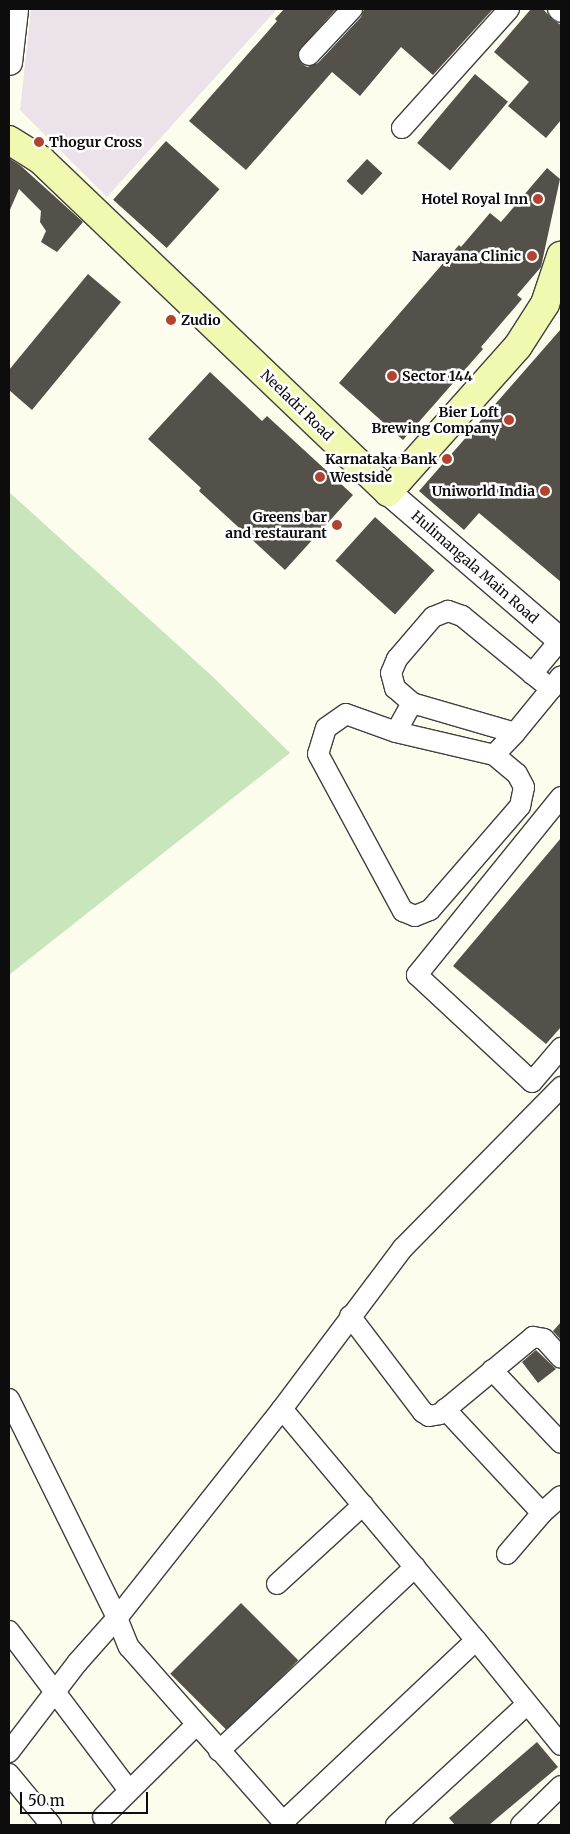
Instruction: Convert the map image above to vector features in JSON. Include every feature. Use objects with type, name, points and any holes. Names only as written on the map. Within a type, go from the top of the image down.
[{"type":"main road","name":"Neeladri Road","points":[[9,140],[41,160],[388,492]]},
{"type":"main road","points":[[388,492],[518,346],[545,304],[561,256]]},
{"type":"street","points":[[9,62],[15,9]]},
{"type":"street","points":[[310,55],[352,9]]},
{"type":"street","points":[[402,128],[509,9]]},
{"type":"street","points":[[558,9],[561,12]]},
{"type":"street","name":"Hulimangala Main Road","points":[[388,492],[560,641]]},
{"type":"street","points":[[494,756],[515,733],[556,683],[532,674],[462,616],[448,611],[433,617],[397,659],[391,673],[395,688],[412,703],[515,733]]},
{"type":"street","points":[[532,674],[560,641]]},
{"type":"street","points":[[396,732],[412,703]]},
{"type":"street","points":[[346,714],[396,732],[494,756],[517,774],[524,787],[520,806],[430,910],[415,916],[403,911],[318,754],[326,728],[346,714]]},
{"type":"street","points":[[561,797],[417,974],[532,1082],[561,1048]]},
{"type":"street","points":[[9,1752],[77,1663],[117,1618],[282,1409],[350,1316],[403,1248],[561,1087]]},
{"type":"street","points":[[350,1316],[423,1412],[435,1416],[534,1336],[544,1339],[561,1358]]},
{"type":"street","points":[[492,1370],[561,1443]]},
{"type":"street","points":[[9,1399],[117,1618],[129,1647],[219,1752],[285,1824],[476,1640]]},
{"type":"street","points":[[282,1409],[476,1640],[561,1745]]},
{"type":"street","points":[[445,1409],[542,1513]]},
{"type":"street","points":[[507,1554],[542,1513],[561,1496]]},
{"type":"street","points":[[277,1584],[363,1505]]},
{"type":"street","points":[[219,1752],[415,1567]]},
{"type":"street","points":[[9,1631],[129,1790]]},
{"type":"street","points":[[396,1825],[527,1704]]},
{"type":"street","points":[[104,1817],[196,1725]]},
{"type":"street","points":[[9,1774],[51,1825]]},
{"type":"street","points":[[520,1825],[561,1786]]},
{"type":"shaded area","points":[[31,9],[277,9],[107,197],[20,110]]},
{"type":"green space","points":[[9,492],[212,676],[290,753],[9,975]]},
{"type":"building","points":[[284,9],[336,9],[298,52],[301,63],[307,67],[318,63],[361,17],[364,9],[493,9],[433,75],[401,47],[360,96],[332,72],[246,170],[189,121],[277,21],[275,19]]},
{"type":"building","points":[[531,9],[543,9],[553,20],[561,25],[561,120],[546,138],[508,106],[529,82],[494,52]]},
{"type":"building","points":[[475,74],[508,102],[450,171],[417,143]]},
{"type":"building","points":[[166,141],[220,189],[167,248],[113,200]]},
{"type":"building","points":[[9,158],[21,166],[83,222],[57,252],[41,242],[46,231],[40,222],[41,211],[19,189],[9,212]]},
{"type":"building","points":[[367,159],[382,173],[362,195],[347,181]]},
{"type":"building","points":[[547,168],[560,179],[541,267],[517,295],[522,299],[481,347],[483,349],[403,440],[339,383],[459,245],[461,247],[490,213],[501,222]]},
{"type":"building","points":[[88,274],[121,302],[32,410],[9,390],[9,370]]},
{"type":"building","points":[[561,329],[561,582],[479,513],[464,530],[419,491]]},
{"type":"building","points":[[210,372],[262,421],[267,416],[353,495],[285,570],[199,491],[201,488],[148,439]]},
{"type":"building","points":[[375,517],[434,571],[395,614],[336,561]]},
{"type":"building","points":[[561,838],[561,1027],[546,1044],[453,966]]},
{"type":"building","points":[[561,1322],[561,1340],[553,1331]]},
{"type":"building","points":[[536,1350],[556,1369],[538,1383],[522,1362]]},
{"type":"building","points":[[241,1603],[298,1660],[228,1731],[170,1674]]},
{"type":"building","points":[[537,1742],[558,1767],[489,1825],[455,1825],[449,1818]]},
{"type":"place","name":"Thogur Cross","points":[[39,142]]},
{"type":"place","name":"Hotel Royal Inn","points":[[538,199]]},
{"type":"place","name":"Narayana Clinic","points":[[532,256]]},
{"type":"place","name":"Zudio","points":[[171,320]]},
{"type":"place","name":"Sector 144","points":[[392,376]]},
{"type":"place","name":"Bier Loft Brewing Company","points":[[509,420]]},
{"type":"place","name":"Karnataka Bank","points":[[447,459]]},
{"type":"place","name":"Westside","points":[[320,477]]},
{"type":"place","name":"Uniworld India","points":[[545,491]]},
{"type":"place","name":"Greens bar and restaurant","points":[[337,525]]}]
